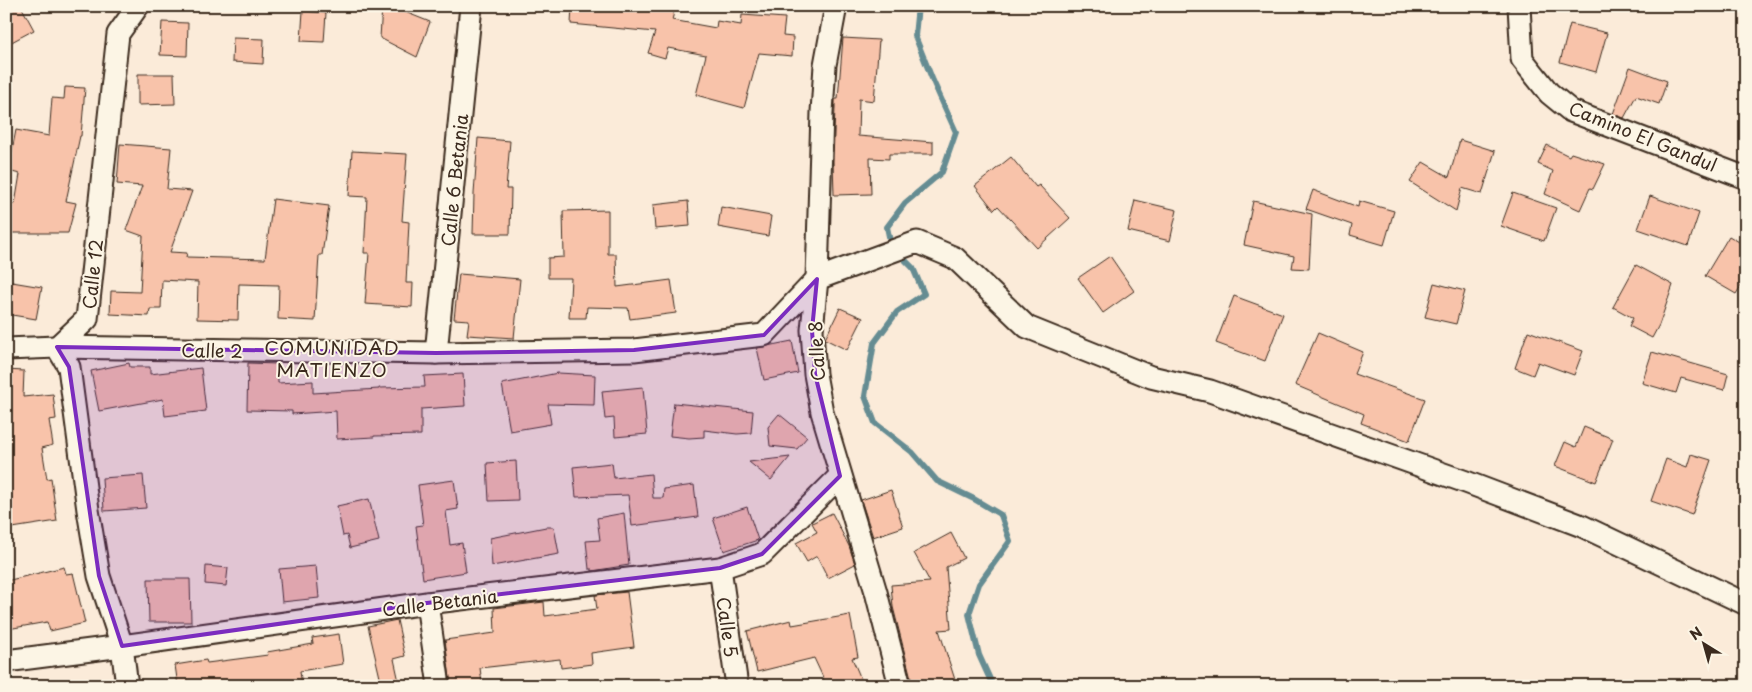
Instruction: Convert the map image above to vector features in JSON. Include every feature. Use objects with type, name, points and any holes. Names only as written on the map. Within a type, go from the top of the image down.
[{"type":"street","name":"Calle 12","points":[[57,347],[87,319],[118,34],[138,6]]},
{"type":"street","name":"Calle 6 Betania","points":[[436,353],[472,6]]},
{"type":"street","name":"Calle 8","points":[[836,6],[826,65],[817,278],[812,330],[815,374],[822,412],[876,592],[900,686]]},
{"type":"street","name":"Camino El Gandul","points":[[1519,6],[1522,59],[1549,93],[1571,111],[1746,178]]},
{"type":"street","points":[[817,278],[917,242],[955,258],[1027,327],[1151,377],[1210,390],[1582,526],[1746,604]]},
{"type":"street","name":"Calle 2","points":[[6,349],[57,347],[436,353],[634,350],[764,335],[817,278]]},
{"type":"street","points":[[57,347],[69,368],[99,576],[122,646],[127,686]]},
{"type":"street","name":"Calle Betania","points":[[6,660],[122,646],[428,603],[720,568],[762,554],[840,476]]},
{"type":"street","name":"Calle 5","points":[[720,568],[737,686]]},
{"type":"street","points":[[428,603],[439,686]]},
{"type":"highlighted area","points":[[817,279],[812,330],[815,374],[840,476],[762,554],[720,568],[427,603],[122,646],[99,576],[69,367],[57,347],[436,353],[634,350],[764,335]]},
{"type":"building","points":[[6,6],[21,6],[34,30],[6,45]]},
{"type":"building","points":[[382,6],[405,6],[405,12],[430,22],[417,57],[380,38]]},
{"type":"building","points":[[572,6],[648,6],[674,12],[672,20],[716,28],[717,21],[741,25],[742,15],[785,18],[783,36],[793,37],[792,56],[759,53],[744,108],[696,95],[706,55],[668,48],[665,58],[648,53],[655,32],[571,24]]},
{"type":"building","points":[[303,11],[326,13],[324,42],[301,41]]},
{"type":"building","points":[[162,22],[188,23],[187,56],[160,55]]},
{"type":"building","points":[[1570,24],[1607,33],[1596,72],[1560,62]]},
{"type":"building","points":[[233,38],[264,39],[263,64],[232,62]]},
{"type":"building","points":[[843,38],[879,40],[874,101],[859,99],[858,136],[933,142],[933,154],[889,154],[889,159],[870,158],[871,194],[834,195],[835,99],[838,99]]},
{"type":"building","points":[[1630,67],[1667,81],[1659,104],[1636,96],[1624,118],[1613,114]]},
{"type":"building","points":[[138,74],[174,74],[175,104],[138,105]]},
{"type":"building","points":[[65,87],[85,88],[81,136],[66,201],[76,203],[68,233],[6,233],[6,206],[15,204],[20,174],[8,171],[16,130],[49,136],[52,98],[64,99]]},
{"type":"building","points":[[478,138],[510,141],[506,189],[511,189],[510,234],[473,234]]},
{"type":"building","points":[[1460,140],[1495,151],[1482,194],[1462,188],[1456,211],[1410,182],[1423,162],[1449,177]]},
{"type":"building","points":[[120,144],[171,148],[167,189],[192,191],[170,252],[187,253],[186,257],[265,259],[273,199],[329,206],[322,255],[319,255],[315,321],[278,319],[279,285],[239,284],[238,320],[197,319],[198,282],[162,280],[161,309],[150,309],[149,316],[110,314],[111,291],[140,292],[143,236],[126,230],[142,186],[117,184]]},
{"type":"building","points":[[1547,145],[1569,156],[1571,153],[1605,164],[1593,189],[1590,188],[1580,210],[1545,194],[1553,171],[1538,164]]},
{"type":"building","points":[[352,151],[407,154],[402,221],[409,222],[406,283],[413,283],[412,307],[365,304],[369,253],[364,253],[367,197],[349,196]]},
{"type":"building","points":[[1011,157],[1036,187],[1039,185],[1070,218],[1037,248],[998,206],[994,210],[975,186]]},
{"type":"building","points":[[1313,190],[1358,207],[1359,201],[1394,211],[1384,245],[1350,235],[1352,225],[1306,209]]},
{"type":"building","points":[[1513,193],[1556,208],[1544,241],[1501,226]]},
{"type":"building","points":[[1650,196],[1699,213],[1688,246],[1638,229]]},
{"type":"building","points":[[1135,200],[1177,210],[1170,241],[1128,231]]},
{"type":"building","points":[[688,201],[690,226],[655,229],[653,205]]},
{"type":"building","points":[[1253,201],[1312,214],[1309,269],[1292,268],[1294,256],[1244,245]]},
{"type":"building","points":[[721,207],[771,216],[768,236],[718,227]]},
{"type":"building","points":[[608,210],[608,254],[616,254],[617,287],[671,280],[676,313],[630,319],[628,308],[587,307],[586,318],[569,318],[571,278],[548,278],[548,258],[564,257],[563,211]]},
{"type":"building","points":[[1729,236],[1746,246],[1746,278],[1736,294],[1705,276]]},
{"type":"building","points":[[1110,256],[1134,291],[1103,313],[1078,278]]},
{"type":"building","points":[[1636,265],[1673,285],[1659,325],[1652,338],[1629,326],[1633,318],[1613,307]]},
{"type":"building","points":[[459,274],[520,279],[514,338],[467,335],[469,320],[454,319]]},
{"type":"building","points":[[6,281],[42,287],[36,319],[6,314]]},
{"type":"building","points":[[1434,283],[1465,291],[1456,324],[1425,317]]},
{"type":"building","points":[[1234,296],[1283,314],[1265,361],[1216,343]]},
{"type":"building","points":[[840,308],[863,318],[847,350],[825,339]]},
{"type":"building","points":[[1528,331],[1583,351],[1574,375],[1538,362],[1533,375],[1515,368]]},
{"type":"building","points":[[1318,333],[1363,352],[1354,374],[1425,399],[1409,441],[1361,423],[1364,414],[1295,385]]},
{"type":"building","points":[[792,341],[798,373],[764,380],[757,348]]},
{"type":"building","points":[[1652,352],[1728,374],[1724,390],[1681,378],[1676,393],[1642,383]]},
{"type":"building","points":[[129,363],[130,367],[150,367],[150,374],[201,368],[206,411],[165,416],[163,399],[99,411],[91,371]]},
{"type":"building","points":[[248,363],[278,364],[278,383],[313,381],[313,393],[425,387],[424,376],[463,374],[465,406],[421,409],[421,435],[337,439],[336,411],[292,414],[292,411],[247,410]]},
{"type":"building","points":[[6,370],[24,371],[23,397],[53,394],[56,419],[49,420],[53,445],[42,448],[47,479],[51,478],[57,521],[6,529]]},
{"type":"building","points":[[558,373],[595,375],[594,405],[548,404],[551,424],[510,431],[502,384]]},
{"type":"building","points":[[643,387],[647,434],[615,437],[614,418],[605,419],[602,391]]},
{"type":"building","points":[[674,403],[753,411],[751,433],[737,434],[704,430],[704,437],[670,436]]},
{"type":"building","points":[[779,414],[807,437],[797,449],[770,446],[768,427]]},
{"type":"building","points":[[1584,427],[1613,439],[1596,482],[1555,466],[1565,442],[1576,447]]},
{"type":"building","points":[[1691,454],[1711,460],[1692,515],[1651,501],[1666,459],[1687,467]]},
{"type":"building","points":[[790,457],[771,480],[749,462]]},
{"type":"building","points":[[516,461],[518,500],[489,501],[487,463]]},
{"type":"building","points":[[612,463],[614,478],[651,474],[653,498],[663,498],[664,489],[694,485],[698,517],[632,526],[628,495],[576,497],[573,467]]},
{"type":"building","points":[[143,475],[146,508],[104,511],[102,478]]},
{"type":"building","points":[[454,480],[458,509],[446,511],[450,545],[462,543],[466,572],[423,579],[416,526],[423,525],[418,485]]},
{"type":"building","points":[[891,490],[903,527],[873,537],[861,500]]},
{"type":"building","points":[[369,499],[379,541],[350,548],[347,535],[343,536],[337,506]]},
{"type":"building","points":[[747,507],[758,540],[724,551],[713,518]]},
{"type":"building","points":[[624,513],[629,565],[592,571],[592,569],[589,569],[586,541],[600,540],[597,518]]},
{"type":"building","points":[[832,513],[849,546],[855,564],[828,578],[817,556],[807,562],[796,543],[817,532],[812,523]]},
{"type":"building","points":[[554,527],[559,554],[492,566],[490,538]]},
{"type":"building","points":[[951,533],[964,558],[946,567],[951,629],[939,630],[957,686],[913,686],[893,607],[891,585],[930,582],[914,553]]},
{"type":"building","points":[[206,566],[228,568],[226,586],[205,584]]},
{"type":"building","points":[[316,566],[319,598],[282,602],[279,569]]},
{"type":"building","points":[[64,567],[66,574],[73,573],[85,623],[50,631],[47,622],[8,629],[6,581]]},
{"type":"building","points":[[148,579],[190,579],[191,622],[149,622]]},
{"type":"building","points":[[627,592],[634,647],[591,653],[592,664],[561,668],[560,659],[480,668],[482,683],[451,686],[445,640],[495,633],[494,608],[544,602],[545,616],[597,609],[595,595]]},
{"type":"building","points":[[850,615],[858,657],[852,658],[864,686],[827,686],[814,658],[757,672],[747,631],[791,620],[792,625]]},
{"type":"building","points":[[397,620],[405,656],[394,659],[400,686],[382,686],[368,626]]},
{"type":"building","points":[[339,634],[343,664],[300,671],[302,686],[178,686],[175,665],[206,660],[207,663],[268,655],[267,652],[313,644],[312,638]]},
{"type":"waterway","points":[[918,6],[915,36],[956,132],[942,172],[905,203],[887,227],[891,246],[913,268],[924,294],[897,312],[874,343],[865,396],[875,423],[912,452],[937,481],[1001,515],[1010,541],[979,584],[969,614],[979,655],[993,686]]},
{"type":"district","name":"COMUNIDAD MATIENZO","points":[[332,358]]}]
